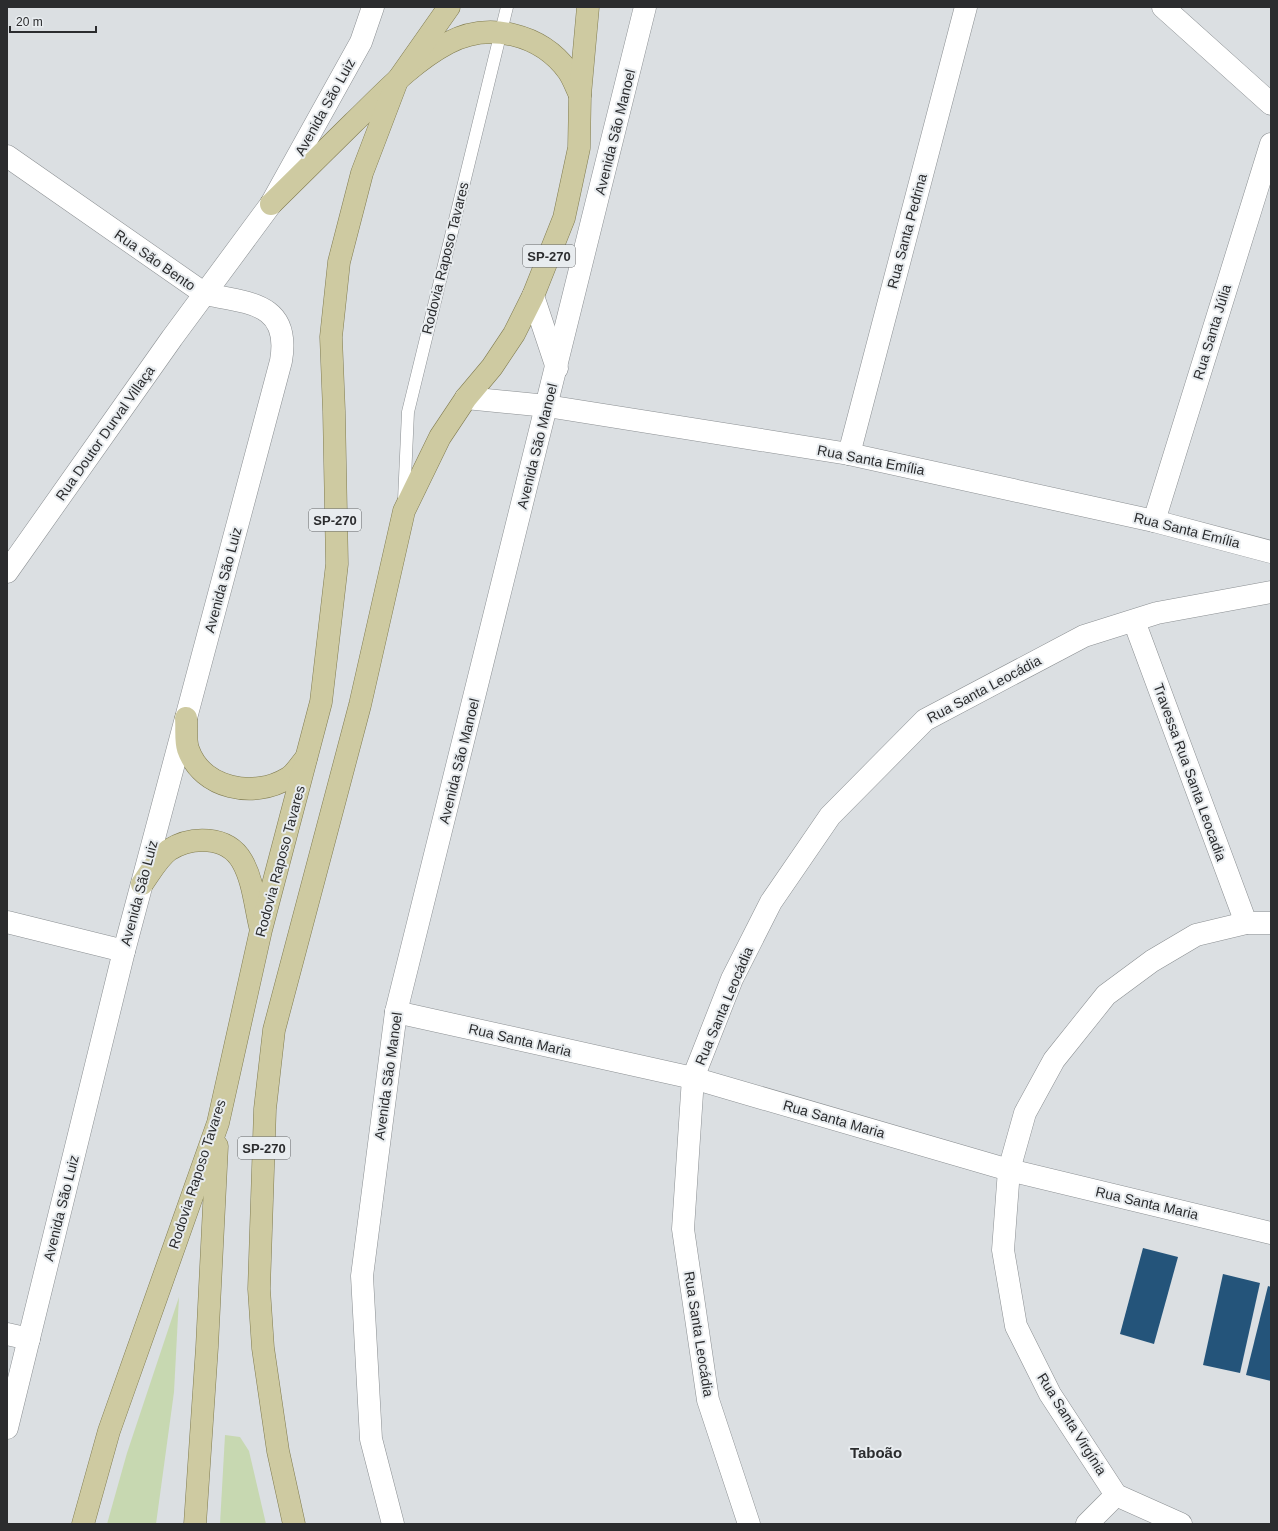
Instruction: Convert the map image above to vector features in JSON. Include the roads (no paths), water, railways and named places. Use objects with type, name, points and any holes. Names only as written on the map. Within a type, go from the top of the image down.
[{"type":"main road","name":"SP-270","points":[[397,81],[449,7]]},
{"type":"main road","name":"SP-270","points":[[294,1524],[278,1451],[263,1348],[259,1289],[265,1109],[274,1030],[339,778],[360,705],[404,511],[440,437],[466,398],[492,367],[514,334],[533,296],[564,218],[579,148],[580,95],[588,7]]},
{"type":"main road","points":[[271,204],[397,81],[428,55],[450,42],[474,34],[500,31],[526,37],[549,51],[568,71],[580,95]]},
{"type":"main road","name":"Rodovia Raposo Tavares","points":[[83,1524],[108,1431],[218,1123],[261,930],[321,702],[336,564],[334,411],[331,337],[339,262],[362,173],[397,81]]},
{"type":"main road","points":[[186,718],[187,747],[193,760],[204,772],[230,787],[244,790],[260,789],[288,778],[307,757]]},
{"type":"main road","points":[[142,884],[168,851],[187,841],[207,840],[224,845],[234,852],[242,861],[250,884],[261,930]]},
{"type":"main road","points":[[196,1524],[207,1347],[218,1123]]},
{"type":"street","name":"Avenida São Luiz","points":[[205,294],[271,204],[361,42],[373,7]]},
{"type":"street","name":"Avenida São Manoel","points":[[393,1524],[371,1439],[362,1276],[396,1012],[548,406],[645,7]]},
{"type":"street","name":"Rua Santa Pedrina","points":[[849,454],[966,7]]},
{"type":"street","points":[[1163,7],[1271,104]]},
{"type":"street","name":"Rua Santa Júlia","points":[[1154,521],[1271,144]]},
{"type":"street","name":"Rua São Bento","points":[[7,156],[205,294],[258,305],[272,315],[281,329],[284,344],[282,361]]},
{"type":"street","name":"Rua Doutor Durval Villaça","points":[[7,572],[205,294]]},
{"type":"street","points":[[533,296],[557,368]]},
{"type":"street","name":"Avenida São Luiz","points":[[7,1428],[124,951],[282,361]]},
{"type":"street","name":"Rua Santa Emília","points":[[466,398],[548,406],[849,454],[1154,521],[1271,552]]},
{"type":"street","name":"Rua Santa Leocádia","points":[[749,1524],[708,1400],[683,1229],[693,1078],[732,979],[771,902],[830,816],[925,720],[1084,636],[1157,613],[1271,592]]},
{"type":"street","name":"Travessa Rua Santa Leocadia","points":[[1134,620],[1246,924]]},
{"type":"street","points":[[7,922],[124,951]]},
{"type":"street","name":"Rua Santa Virgínia","points":[[1116,1495],[1050,1394],[1016,1326],[1003,1250],[1009,1170],[1025,1113],[1054,1060],[1106,995],[1152,961],[1196,935],[1246,924],[1271,922]]},
{"type":"street","name":"Rua Santa Maria","points":[[396,1012],[693,1078],[1009,1170],[1271,1233]]},
{"type":"street","points":[[7,1334],[29,1340]]},
{"type":"street","points":[[1087,1524],[1116,1495],[1181,1524]]},
{"type":"lane","name":"Rodovia Raposo Tavares","points":[[404,511],[408,412],[507,7]]},
{"type":"district","name":"Taboão","points":[[876,1453]]}]
